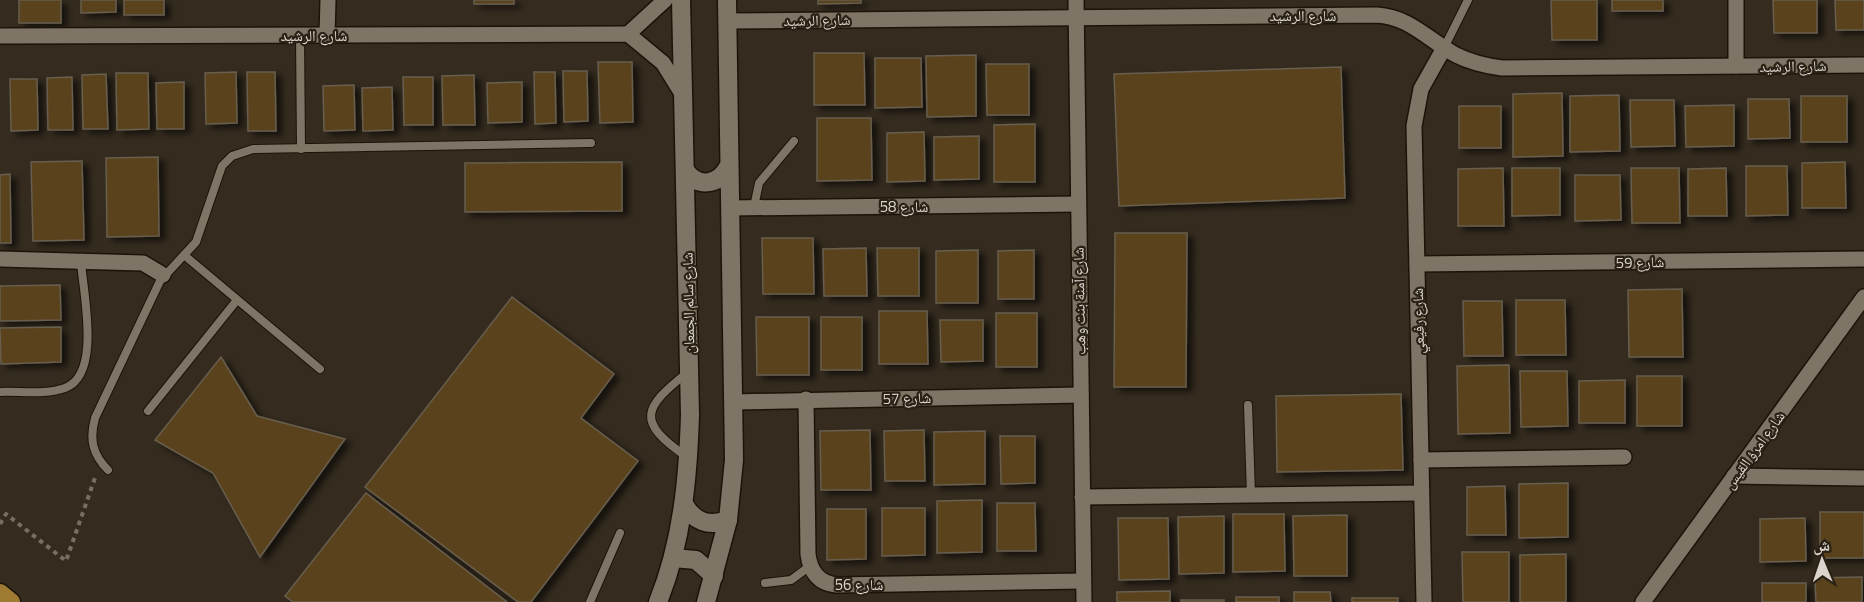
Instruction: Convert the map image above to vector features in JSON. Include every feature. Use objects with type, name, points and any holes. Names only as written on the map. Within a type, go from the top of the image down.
[{"type":"main road","points":[[0,593],[11,602]]},
{"type":"street","points":[[327,35],[328,0]]},
{"type":"street","points":[[665,0],[628,34],[658,58],[681,92]]},
{"type":"street","name":"شارع سالم الجمعان","points":[[658,602],[672,558],[684,504],[689,458],[681,0]]},
{"type":"street","points":[[706,602],[728,520],[734,460],[727,0]]},
{"type":"street","name":"شارع آمنة بنت وهب","points":[[1076,0],[1084,602]]},
{"type":"street","points":[[1736,0],[1736,66]]},
{"type":"street","name":"شارع الرشيد","points":[[728,21],[1389,16],[1410,23],[1444,48],[1467,60],[1502,68],[1864,65]]},
{"type":"street","name":"شارع الرشيد","points":[[0,36],[628,34]]},
{"type":"street","name":"شارع رفيعي","points":[[1424,602],[1414,126],[1416,105],[1425,81],[1444,48]]},
{"type":"street","points":[[685,170],[689,176],[703,183],[718,179],[728,167]]},
{"type":"street","name":"شارع 58","points":[[730,208],[1078,204]]},
{"type":"street","points":[[0,259],[143,263],[163,275]]},
{"type":"street","name":"شارع 59","points":[[1417,264],[1864,259]]},
{"type":"street","name":"شارع امرؤ القيس","points":[[1643,602],[1864,297]]},
{"type":"street","name":"شارع 57","points":[[733,402],[1081,395]]},
{"type":"street","points":[[806,399],[810,566]]},
{"type":"street","points":[[1421,460],[1624,457]]},
{"type":"street","points":[[1734,476],[1864,478]]},
{"type":"street","points":[[1082,497],[1421,493]]},
{"type":"street","points":[[684,504],[688,511],[702,522],[711,524],[728,520]]},
{"type":"street","points":[[672,558],[696,560],[714,576]]},
{"type":"street","name":"شارع 56","points":[[810,566],[819,579],[836,585],[1083,581]]},
{"type":"lane","points":[[1444,48],[1468,0]]},
{"type":"lane","points":[[300,35],[301,148]]},
{"type":"lane","points":[[754,207],[759,183],[794,141]]},
{"type":"lane","points":[[108,470],[101,463],[92,444],[95,418],[163,275],[184,255],[200,234],[219,173],[226,160],[248,150],[591,144]]},
{"type":"lane","points":[[184,255],[320,369]]},
{"type":"lane","points":[[0,392],[63,389],[77,381],[88,353],[81,262]]},
{"type":"lane","points":[[148,411],[237,300]]},
{"type":"lane","points":[[689,371],[657,399],[651,416],[657,434],[689,458]]},
{"type":"lane","points":[[1248,405],[1251,495]]},
{"type":"lane","points":[[590,602],[620,533]]},
{"type":"lane","points":[[765,583],[791,580],[810,566]]},
{"type":"path","points":[[0,524],[6,514],[66,561],[101,463]]},
{"type":"building","points":[[19,0],[61,0],[61,23],[19,23]]},
{"type":"building","points":[[81,0],[116,0],[116,12],[81,13]]},
{"type":"building","points":[[124,0],[164,0],[164,15],[124,15]]},
{"type":"building","points":[[474,0],[514,0],[514,4],[474,4]]},
{"type":"building","points":[[818,0],[861,0],[861,3],[818,4]]},
{"type":"building","points":[[1551,0],[1597,0],[1597,40],[1552,40]]},
{"type":"building","points":[[1612,0],[1663,0],[1663,11],[1612,11]]},
{"type":"building","points":[[1773,0],[1817,0],[1817,33],[1774,33]]},
{"type":"building","points":[[1835,0],[1864,0],[1864,30],[1836,30]]},
{"type":"building","points":[[814,53],[864,53],[865,105],[814,105]]},
{"type":"building","points":[[976,55],[976,116],[927,117],[926,56]]},
{"type":"building","points":[[875,58],[921,58],[922,107],[875,108]]},
{"type":"building","points":[[598,62],[632,62],[633,122],[600,123]]},
{"type":"building","points":[[986,64],[1029,64],[1029,115],[987,115]]},
{"type":"building","points":[[1341,67],[1345,198],[1119,206],[1114,74]]},
{"type":"building","points":[[563,71],[587,71],[588,121],[564,122]]},
{"type":"building","points":[[236,72],[237,123],[206,124],[205,73]]},
{"type":"building","points":[[247,72],[275,72],[276,131],[248,131]]},
{"type":"building","points":[[534,72],[555,72],[556,123],[535,124]]},
{"type":"building","points":[[116,73],[148,73],[149,129],[117,130]]},
{"type":"building","points":[[106,74],[108,129],[83,129],[82,75]]},
{"type":"building","points":[[474,75],[475,125],[443,125],[442,76]]},
{"type":"building","points":[[72,77],[73,130],[48,130],[47,78]]},
{"type":"building","points":[[403,77],[433,77],[433,125],[404,125]]},
{"type":"building","points":[[10,79],[37,79],[38,130],[11,131]]},
{"type":"building","points":[[184,82],[184,129],[157,129],[156,83]]},
{"type":"building","points":[[522,82],[522,122],[488,123],[487,83]]},
{"type":"building","points":[[354,85],[355,130],[324,131],[323,86]]},
{"type":"building","points":[[392,87],[393,130],[363,131],[362,88]]},
{"type":"building","points":[[1562,93],[1563,156],[1513,157],[1513,94]]},
{"type":"building","points":[[1619,95],[1620,151],[1570,152],[1570,96]]},
{"type":"building","points":[[1801,96],[1847,96],[1847,142],[1801,142]]},
{"type":"building","points":[[1748,99],[1789,99],[1790,138],[1748,139]]},
{"type":"building","points":[[1630,100],[1674,100],[1675,146],[1631,147]]},
{"type":"building","points":[[1734,105],[1734,146],[1686,147],[1685,106]]},
{"type":"building","points":[[1459,106],[1501,106],[1501,148],[1459,148]]},
{"type":"building","points":[[817,118],[871,118],[872,180],[817,181]]},
{"type":"building","points":[[1035,124],[1035,182],[994,182],[994,125]]},
{"type":"building","points":[[924,132],[925,181],[887,182],[887,133]]},
{"type":"building","points":[[979,136],[979,179],[934,180],[934,137]]},
{"type":"building","points":[[158,157],[159,236],[107,237],[106,158]]},
{"type":"building","points":[[82,161],[84,240],[33,241],[31,162]]},
{"type":"building","points":[[622,162],[622,211],[465,212],[465,163]]},
{"type":"building","points":[[1845,162],[1846,208],[1802,208],[1802,163]]},
{"type":"building","points":[[1746,166],[1787,166],[1788,215],[1746,216]]},
{"type":"building","points":[[1503,168],[1504,226],[1458,226],[1458,169]]},
{"type":"building","points":[[1512,168],[1560,168],[1560,215],[1512,216]]},
{"type":"building","points":[[1631,168],[1679,168],[1680,223],[1632,223]]},
{"type":"building","points":[[1726,168],[1727,216],[1688,216],[1688,169]]},
{"type":"building","points":[[10,174],[11,243],[0,243],[0,175]]},
{"type":"building","points":[[1575,175],[1620,175],[1621,220],[1575,221]]},
{"type":"building","points":[[1115,233],[1187,233],[1186,387],[1114,387]]},
{"type":"building","points":[[762,238],[813,238],[814,294],[763,294]]},
{"type":"building","points":[[866,248],[867,296],[824,296],[823,249]]},
{"type":"building","points":[[877,248],[919,248],[919,296],[878,296]]},
{"type":"building","points":[[978,250],[978,303],[936,303],[936,251]]},
{"type":"building","points":[[1034,250],[1034,299],[998,299],[998,251]]},
{"type":"building","points":[[60,285],[61,320],[0,321],[0,286]]},
{"type":"building","points":[[1682,289],[1683,357],[1629,357],[1628,290]]},
{"type":"building","points":[[512,297],[614,374],[581,418],[638,461],[531,602],[518,602],[365,487]]},
{"type":"building","points":[[1516,300],[1565,300],[1566,355],[1516,355]]},
{"type":"building","points":[[1463,301],[1502,301],[1503,356],[1464,356]]},
{"type":"building","points":[[879,311],[927,311],[928,364],[879,364]]},
{"type":"building","points":[[996,313],[1037,313],[1037,367],[996,367]]},
{"type":"building","points":[[756,317],[809,317],[809,375],[757,375]]},
{"type":"building","points":[[821,317],[862,317],[862,370],[821,370]]},
{"type":"building","points":[[940,320],[983,320],[983,361],[941,362]]},
{"type":"building","points":[[61,327],[61,362],[1,364],[0,328]]},
{"type":"building","points":[[221,357],[257,416],[345,439],[260,557],[213,473],[155,440]]},
{"type":"building","points":[[1509,365],[1510,433],[1458,434],[1457,366]]},
{"type":"building","points":[[1520,371],[1567,371],[1568,426],[1521,427]]},
{"type":"building","points":[[1637,376],[1682,376],[1682,426],[1637,426]]},
{"type":"building","points":[[1625,380],[1625,423],[1579,423],[1579,381]]},
{"type":"building","points":[[1401,394],[1403,470],[1277,472],[1276,396]]},
{"type":"building","points":[[870,430],[871,490],[821,490],[820,431]]},
{"type":"building","points":[[924,430],[925,481],[885,481],[884,431]]},
{"type":"building","points":[[985,431],[985,484],[934,485],[934,432]]},
{"type":"building","points":[[1000,436],[1035,436],[1035,483],[1001,484]]},
{"type":"building","points":[[1568,483],[1568,537],[1519,538],[1519,484]]},
{"type":"building","points":[[1505,486],[1506,535],[1467,535],[1467,487]]},
{"type":"building","points":[[366,493],[507,602],[293,602],[285,596]]},
{"type":"building","points":[[982,500],[982,552],[937,553],[937,501]]},
{"type":"building","points":[[997,503],[1035,503],[1036,551],[997,551]]},
{"type":"building","points":[[882,508],[925,508],[925,555],[882,556]]},
{"type":"building","points":[[827,509],[866,509],[866,559],[827,560]]},
{"type":"building","points":[[1820,512],[1864,512],[1864,558],[1820,558]]},
{"type":"building","points":[[1233,514],[1284,514],[1285,571],[1233,572]]},
{"type":"building","points":[[1347,515],[1347,576],[1294,576],[1293,516]]},
{"type":"building","points":[[1224,516],[1224,573],[1179,574],[1178,517]]},
{"type":"building","points":[[1118,518],[1168,518],[1169,579],[1119,580]]},
{"type":"building","points":[[1805,518],[1806,561],[1760,562],[1760,519]]},
{"type":"building","points":[[1462,552],[1509,552],[1509,602],[1463,602]]},
{"type":"building","points":[[1566,554],[1566,602],[1520,602],[1520,555]]},
{"type":"building","points":[[1862,577],[1862,602],[1816,602],[1815,578]]},
{"type":"building","points":[[1762,583],[1806,583],[1806,602],[1762,602]]},
{"type":"building","points":[[1170,591],[1170,602],[1117,602],[1117,592]]},
{"type":"building","points":[[1294,592],[1330,592],[1331,602],[1294,602]]},
{"type":"building","points":[[1236,597],[1279,597],[1279,602],[1236,602]]},
{"type":"building","points":[[1352,598],[1398,598],[1398,602],[1352,602]]},
{"type":"building","points":[[1181,600],[1224,600],[1224,602],[1181,602]]}]
